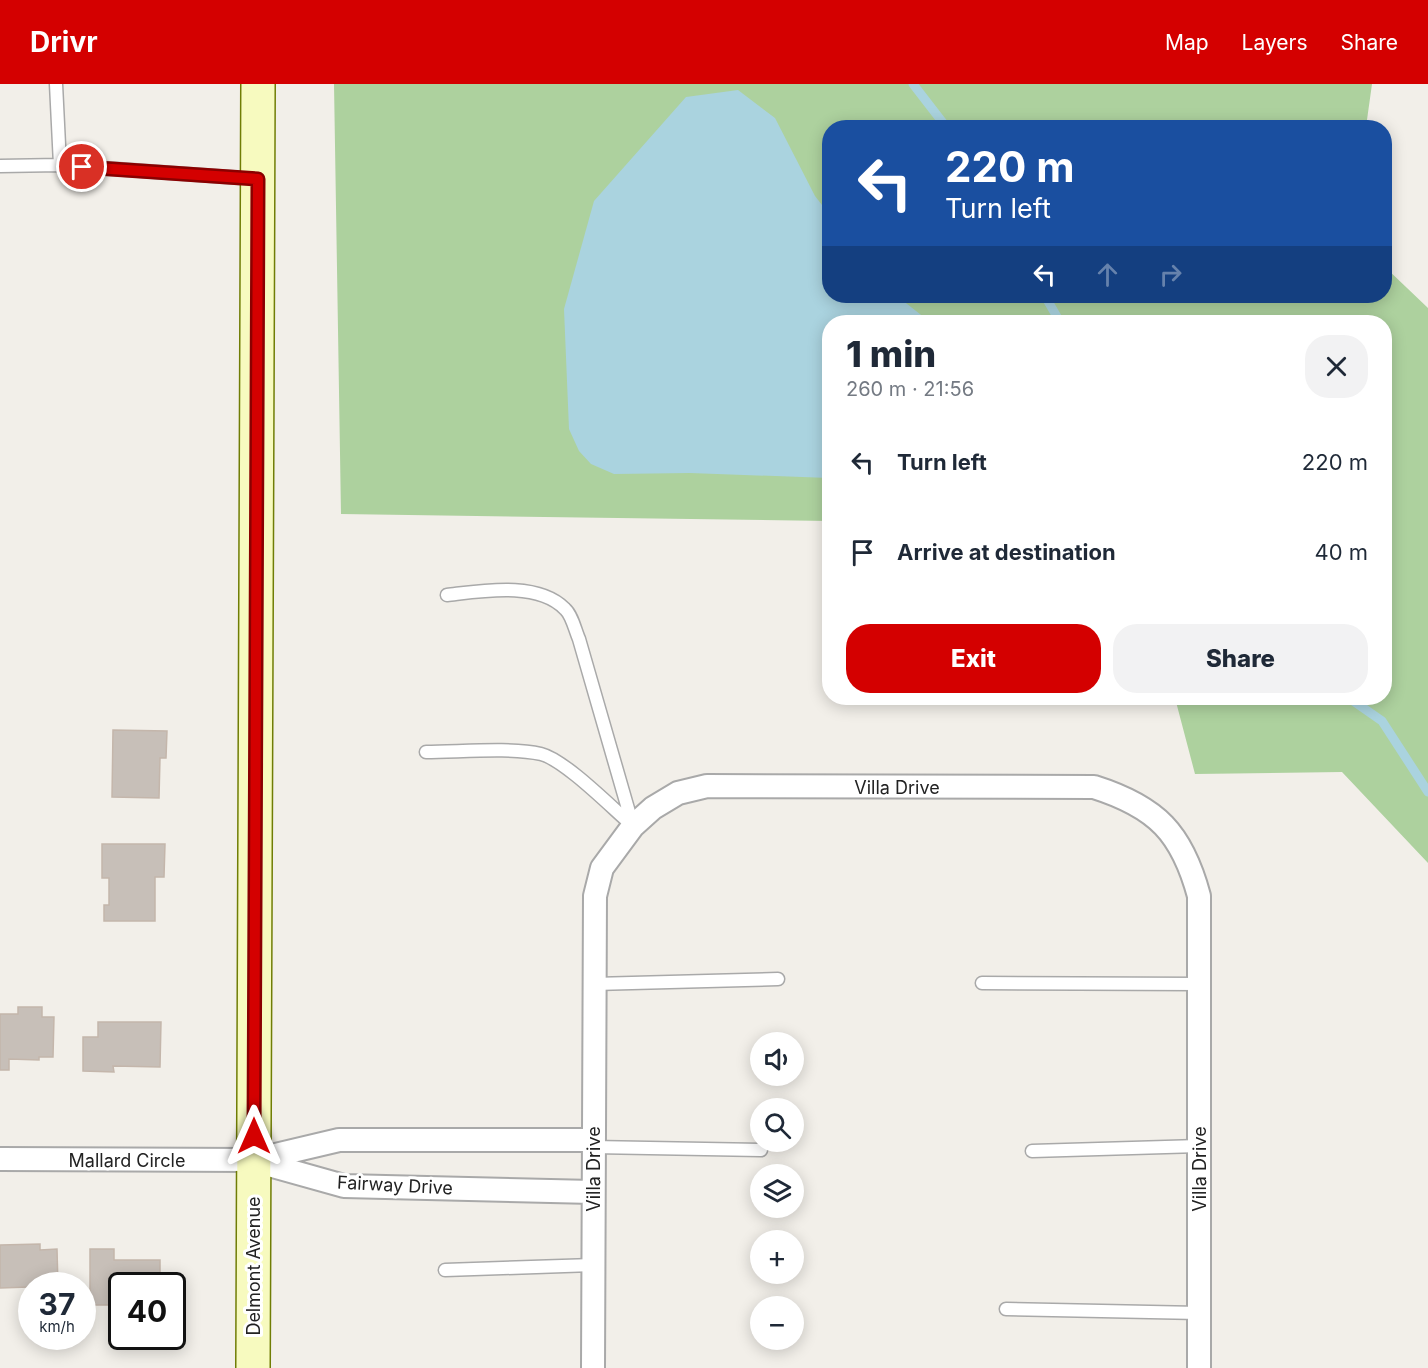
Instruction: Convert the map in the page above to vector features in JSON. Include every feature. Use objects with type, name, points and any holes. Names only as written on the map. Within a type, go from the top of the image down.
[{"type":"street","name":"Delmont Avenue","points":[[253,1368],[258,84]]},
{"type":"street","name":"Villa Drive","points":[[593,1368],[594,896],[602,868],[633,826],[653,808],[678,793],[707,786],[1094,787],[1133,802],[1154,816],[1183,850],[1199,896],[1199,1368]]},
{"type":"street","points":[[254,1160],[339,1140],[593,1144]]},
{"type":"street","name":"Mallard Circle","points":[[0,1159],[254,1160]]},
{"type":"street","name":"Fairway Drive","points":[[254,1160],[344,1186],[593,1192]]},
{"type":"lane","points":[[56,84],[60,165]]},
{"type":"lane","points":[[0,166],[60,165],[258,179]]},
{"type":"lane","points":[[447,595],[529,590],[566,609],[579,639],[633,826]]},
{"type":"lane","points":[[426,752],[517,751],[543,754],[562,764],[633,826]]},
{"type":"lane","points":[[594,984],[778,979]]},
{"type":"lane","points":[[982,983],[1199,984]]},
{"type":"lane","points":[[593,1144],[750,1150]]},
{"type":"lane","points":[[1032,1151],[1199,1146]]},
{"type":"lane","points":[[445,1270],[593,1265]]},
{"type":"lane","points":[[1006,1309],[1199,1313]]},
{"type":"green space","points":[[334,84],[1372,84],[1367,120],[822,120],[822,303],[1392,303],[1392,274],[1428,308],[1428,863],[1342,772],[1195,774],[1177,705],[1392,705],[1392,315],[822,315],[822,521],[341,514]]},
{"type":"water","points":[[738,90],[775,118],[815,196],[822,205],[822,303],[906,303],[921,315],[822,315],[822,478],[690,473],[614,474],[591,464],[579,451],[569,429],[564,309],[594,201],[686,97]]},
{"type":"building","points":[[113,730],[167,731],[166,758],[160,758],[159,798],[112,797]]},
{"type":"building","points":[[102,844],[165,844],[164,877],[155,877],[155,921],[104,921],[104,905],[109,905],[109,878],[102,878]]},
{"type":"building","points":[[18,1007],[42,1007],[42,1017],[54,1017],[53,1057],[39,1057],[39,1060],[9,1059],[9,1070],[0,1070],[0,1014],[18,1014]]},
{"type":"building","points":[[98,1022],[161,1022],[160,1067],[113,1066],[114,1072],[83,1071],[83,1037],[98,1037]]},
{"type":"building","points":[[40,1244],[40,1250],[57,1249],[58,1272],[18,1272],[18,1287],[0,1288],[0,1245]]},
{"type":"building","points":[[90,1249],[114,1249],[114,1260],[160,1260],[160,1272],[108,1272],[108,1305],[96,1305],[96,1272],[90,1272]]},
{"type":"waterway","points":[[913,84],[941,120]]},
{"type":"waterway","points":[[1049,303],[1056,315]]},
{"type":"waterway","points":[[1359,705],[1382,721],[1428,792]]},
{"type":"route","points":[[82,167],[258,179],[254,1136]]}]
